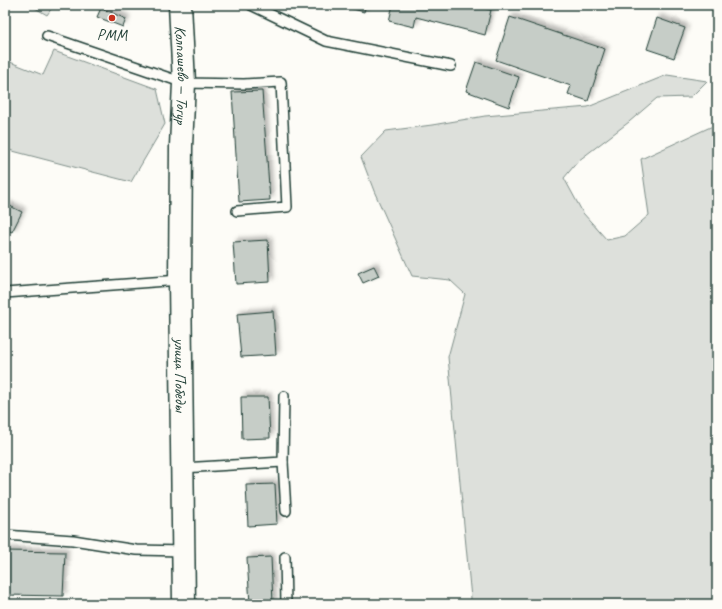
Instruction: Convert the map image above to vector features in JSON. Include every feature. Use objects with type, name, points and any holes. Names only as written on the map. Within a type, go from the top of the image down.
[{"type":"street","name":"Колпашево — Тогур","points":[[180,5],[184,83],[181,146]]},
{"type":"street","name":"улица Победы","points":[[181,146],[180,280],[184,604]]},
{"type":"lane","points":[[251,5],[326,40],[451,66]]},
{"type":"lane","points":[[47,36],[184,83],[244,84],[281,82],[287,207],[237,211]]},
{"type":"lane","points":[[5,293],[180,280]]},
{"type":"lane","points":[[284,396],[283,462],[286,511]]},
{"type":"lane","points":[[182,468],[283,462]]},
{"type":"lane","points":[[5,535],[73,540],[136,550],[184,551]]},
{"type":"lane","points":[[285,557],[286,604]]},
{"type":"shaded area","points":[[30,5],[54,5],[47,15]]},
{"type":"shaded area","points":[[54,51],[157,89],[165,124],[131,182],[5,149],[5,60],[43,75]]},
{"type":"shaded area","points":[[667,75],[707,81],[691,97],[657,98],[629,122],[578,161],[564,178],[583,213],[607,240],[625,236],[649,215],[641,159],[717,124],[717,604],[470,604],[471,598],[448,357],[465,294],[450,280],[412,276],[374,191],[361,157],[386,131],[485,116],[588,107]]},
{"type":"building","points":[[338,5],[366,5],[364,12]]},
{"type":"building","points":[[393,5],[470,5],[491,10],[485,35],[416,17],[414,27],[389,21]]},
{"type":"building","name":"РММ","points":[[101,8],[126,19],[123,27],[97,17]]},
{"type":"building","points":[[510,17],[605,49],[588,101],[568,94],[571,86],[496,60]]},
{"type":"building","points":[[657,18],[685,28],[674,58],[647,49]]},
{"type":"building","points":[[476,62],[519,77],[509,107],[466,91]]},
{"type":"building","points":[[262,91],[270,200],[239,202],[232,92]]},
{"type":"building","points":[[8,205],[22,212],[12,232],[5,229],[5,210]]},
{"type":"building","points":[[268,240],[270,282],[236,284],[233,242]]},
{"type":"building","points":[[374,266],[379,276],[363,283],[358,273]]},
{"type":"building","points":[[273,311],[276,355],[241,357],[237,314]]},
{"type":"building","points":[[241,397],[268,397],[270,438],[242,439]]},
{"type":"building","points":[[275,484],[277,524],[248,526],[246,485]]},
{"type":"building","points":[[5,551],[65,552],[63,596],[5,595]]},
{"type":"building","points":[[271,557],[273,604],[250,604],[247,558]]},
{"type":"place","name":"РММ","points":[[112,18]]}]
